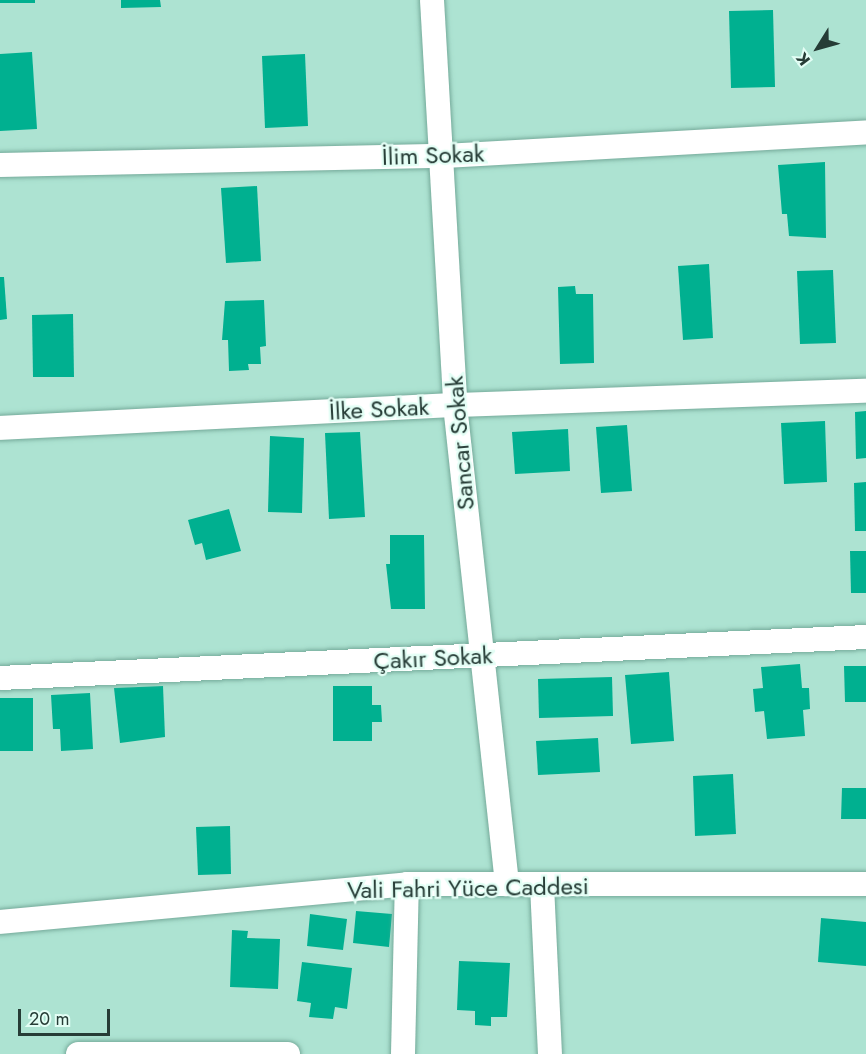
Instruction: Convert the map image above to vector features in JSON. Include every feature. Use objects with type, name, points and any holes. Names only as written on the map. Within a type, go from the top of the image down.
[{"type":"street","name":"Sancar Sokak","points":[[432,0],[443,156],[455,405],[507,884]]},
{"type":"street","name":"İlim Sokak","points":[[0,165],[443,156],[866,132]]},
{"type":"street","name":"İlke Sokak","points":[[0,428],[455,405],[866,391]]},
{"type":"street","name":"Çakır Sokak","points":[[0,678],[866,637]]},
{"type":"street","name":"Vali Fahri Yüce Caddesi","points":[[0,922],[407,884],[866,884]]},
{"type":"street","points":[[403,1054],[407,884]]},
{"type":"street","points":[[542,885],[550,1054]]},
{"type":"street","points":[[78,1054],[288,1054]]},
{"type":"building","points":[[0,0],[35,0],[35,3],[0,3]]},
{"type":"building","points":[[121,0],[160,0],[161,7],[121,8]]},
{"type":"building","points":[[773,10],[775,87],[731,88],[729,11]]},
{"type":"building","points":[[32,52],[37,129],[0,131],[0,54]]},
{"type":"building","points":[[305,54],[308,126],[265,128],[262,56]]},
{"type":"building","points":[[825,162],[826,238],[789,236],[787,214],[782,214],[778,165]]},
{"type":"building","points":[[257,186],[261,261],[226,263],[221,188]]},
{"type":"building","points":[[709,264],[713,338],[683,340],[678,266]]},
{"type":"building","points":[[833,270],[836,343],[800,344],[797,271]]},
{"type":"building","points":[[0,277],[4,277],[7,319],[0,320]]},
{"type":"building","points":[[575,286],[576,294],[593,294],[594,363],[560,364],[558,287]]},
{"type":"building","points":[[264,300],[266,346],[260,347],[261,364],[248,364],[249,370],[229,371],[228,340],[222,340],[225,301]]},
{"type":"building","points":[[73,314],[74,377],[33,377],[32,315]]},
{"type":"building","points":[[866,411],[866,458],[856,459],[855,412]]},
{"type":"building","points":[[825,421],[827,482],[784,484],[781,423]]},
{"type":"building","points":[[627,425],[632,491],[601,493],[596,427]]},
{"type":"building","points":[[568,429],[570,471],[515,474],[512,432]]},
{"type":"building","points":[[360,432],[365,517],[329,519],[325,433]]},
{"type":"building","points":[[270,436],[304,438],[302,513],[268,512]]},
{"type":"building","points":[[866,482],[866,531],[855,531],[854,483]]},
{"type":"building","points":[[229,509],[241,551],[206,560],[202,543],[195,545],[188,520]]},
{"type":"building","points":[[390,535],[424,535],[425,609],[391,609],[386,564],[390,564]]},
{"type":"building","points":[[850,551],[866,551],[866,593],[851,593]]},
{"type":"building","points":[[800,664],[802,688],[809,688],[810,709],[803,710],[805,736],[767,739],[764,711],[755,712],[753,689],[763,688],[761,667]]},
{"type":"building","points":[[844,666],[866,666],[866,702],[845,702]]},
{"type":"building","points":[[669,672],[674,741],[631,744],[625,675]]},
{"type":"building","points":[[612,677],[613,716],[539,718],[538,679]]},
{"type":"building","points":[[163,686],[165,737],[120,743],[114,688]]},
{"type":"building","points":[[333,686],[372,686],[372,705],[381,705],[382,722],[372,722],[372,741],[333,741]]},
{"type":"building","points":[[90,693],[93,749],[61,751],[60,729],[53,729],[51,695]]},
{"type":"building","points":[[0,698],[33,698],[33,751],[0,751]]},
{"type":"building","points":[[598,738],[600,772],[538,775],[536,741]]},
{"type":"building","points":[[733,774],[736,834],[695,836],[693,776]]},
{"type":"building","points":[[842,788],[866,788],[866,819],[841,819]]},
{"type":"building","points":[[230,826],[231,874],[198,875],[196,827]]},
{"type":"building","points":[[356,911],[392,914],[389,947],[353,943]]},
{"type":"building","points":[[310,914],[347,919],[343,950],[307,946]]},
{"type":"building","points":[[821,918],[866,922],[866,966],[818,962]]},
{"type":"building","points":[[232,930],[248,931],[247,938],[280,939],[278,989],[230,987]]},
{"type":"building","points":[[459,961],[510,963],[507,1017],[491,1017],[491,1026],[475,1025],[475,1011],[457,1010]]},
{"type":"building","points":[[302,962],[352,968],[347,1009],[335,1007],[333,1019],[309,1017],[311,1003],[297,1001]]}]
